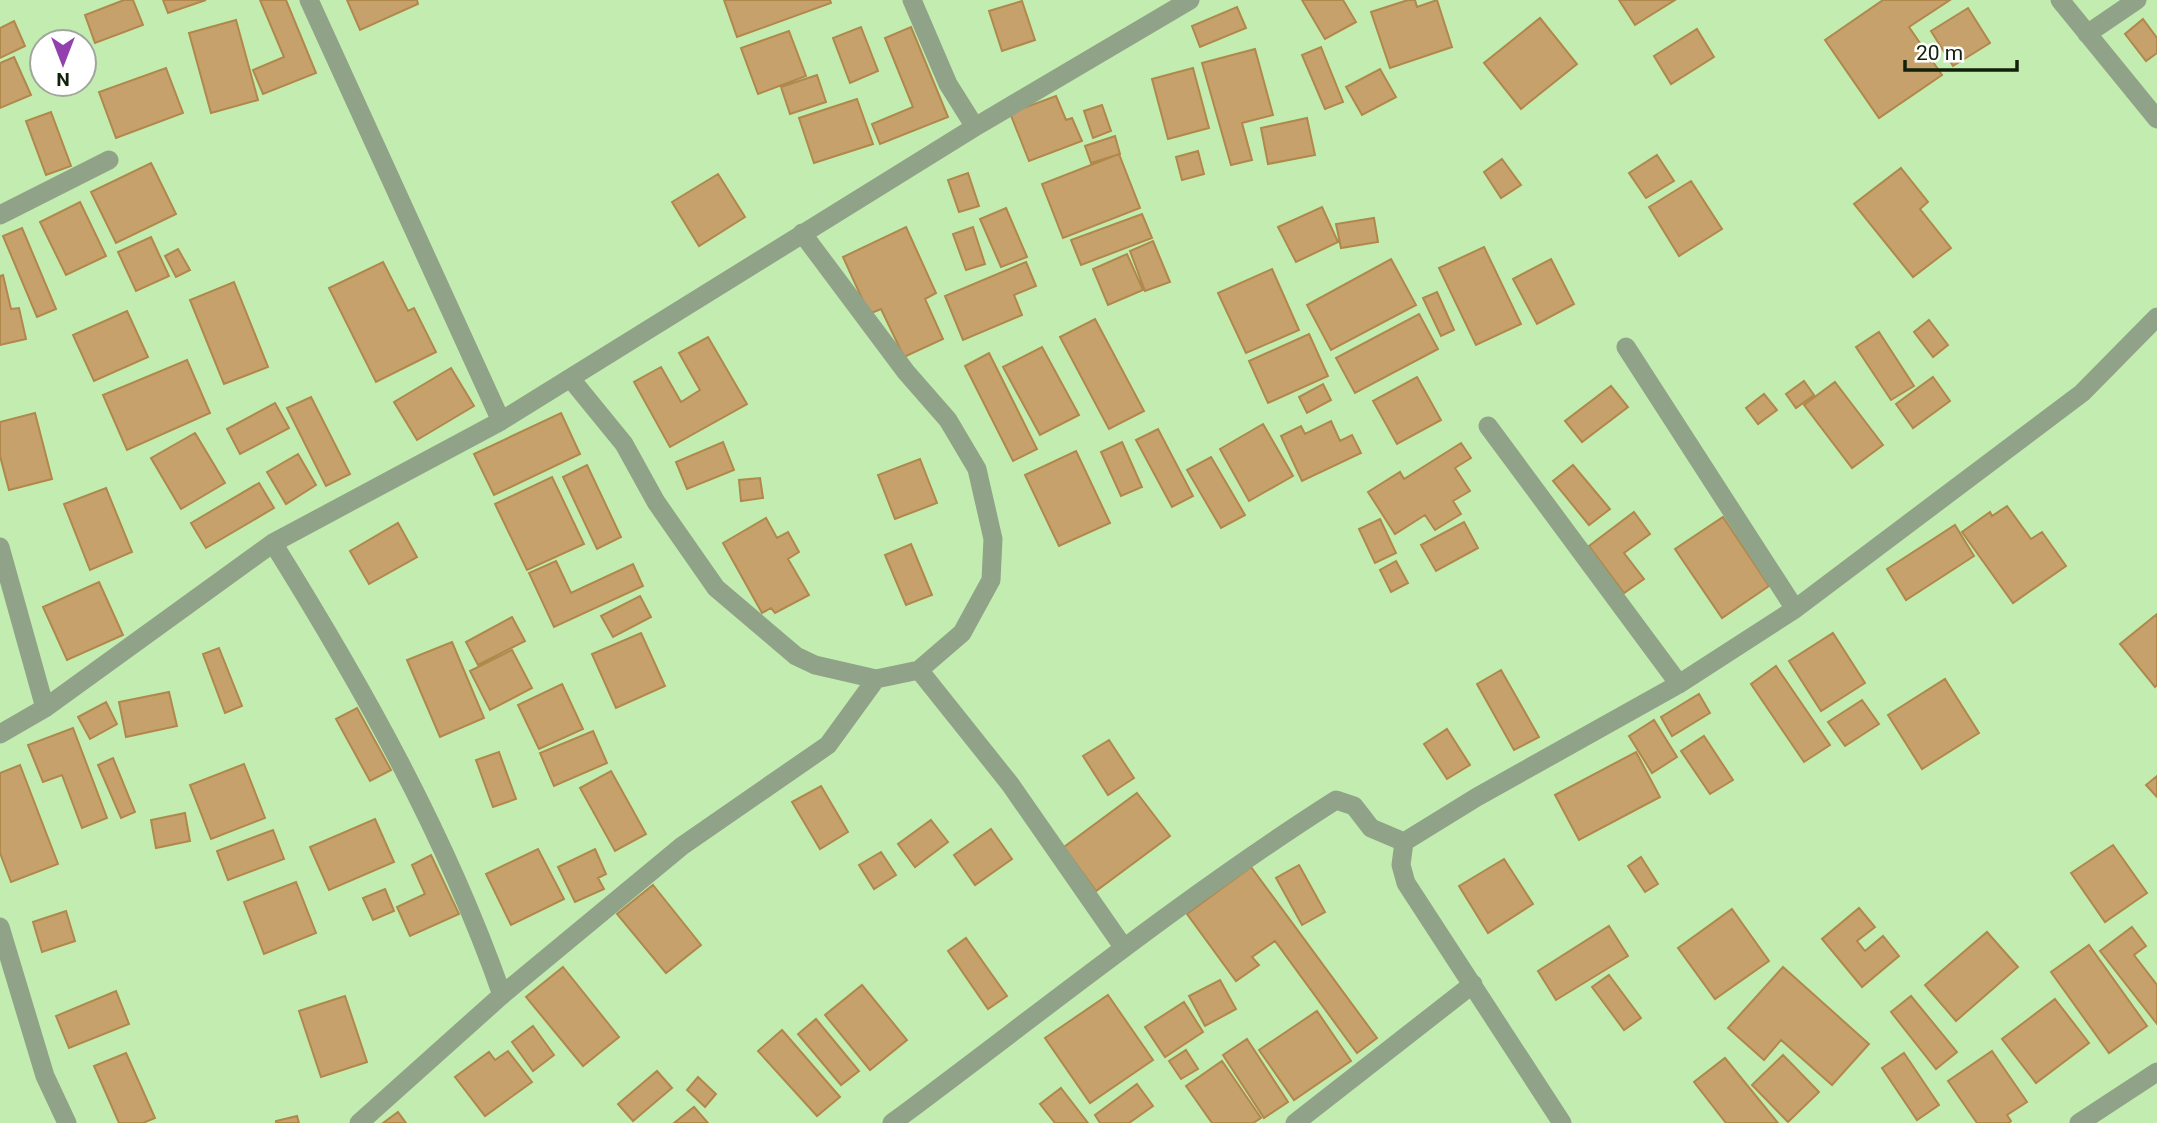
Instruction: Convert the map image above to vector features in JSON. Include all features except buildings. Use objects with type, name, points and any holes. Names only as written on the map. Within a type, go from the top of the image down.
[{"type":"street","points":[[309,0],[501,421]]},
{"type":"street","points":[[912,0],[948,84],[975,127]]},
{"type":"street","points":[[0,734],[44,708],[273,542],[501,421],[975,127],[1190,0]]},
{"type":"street","points":[[2060,0],[2157,119]]},
{"type":"street","points":[[2087,34],[2137,0]]},
{"type":"street","points":[[0,215],[109,160]]},
{"type":"street","points":[[570,379],[624,444],[656,502],[716,588],[796,656],[815,665],[876,679],[919,670],[962,633],[992,580],[993,539],[977,469],[948,420],[906,372],[802,233]]},
{"type":"street","points":[[1404,842],[1477,797],[1679,684],[1795,609],[2082,393],[2157,317]]},
{"type":"street","points":[[1626,347],[1795,609]]},
{"type":"street","points":[[1489,426],[1679,684]]},
{"type":"street","points":[[273,542],[381,725],[480,932],[502,995]]},
{"type":"street","points":[[0,547],[44,708]]},
{"type":"street","points":[[919,670],[1010,784],[1124,948]]},
{"type":"street","points":[[359,1123],[502,995],[682,846],[828,745],[876,679]]},
{"type":"street","points":[[892,1123],[1124,948],[1276,839],[1336,800],[1354,806],[1371,828],[1404,842]]},
{"type":"street","points":[[1404,842],[1401,865],[1406,883],[1562,1123]]},
{"type":"street","points":[[0,927],[45,1076],[67,1123]]},
{"type":"street","points":[[1295,1123],[1473,984]]},
{"type":"street","points":[[2079,1123],[2157,1072]]}]
